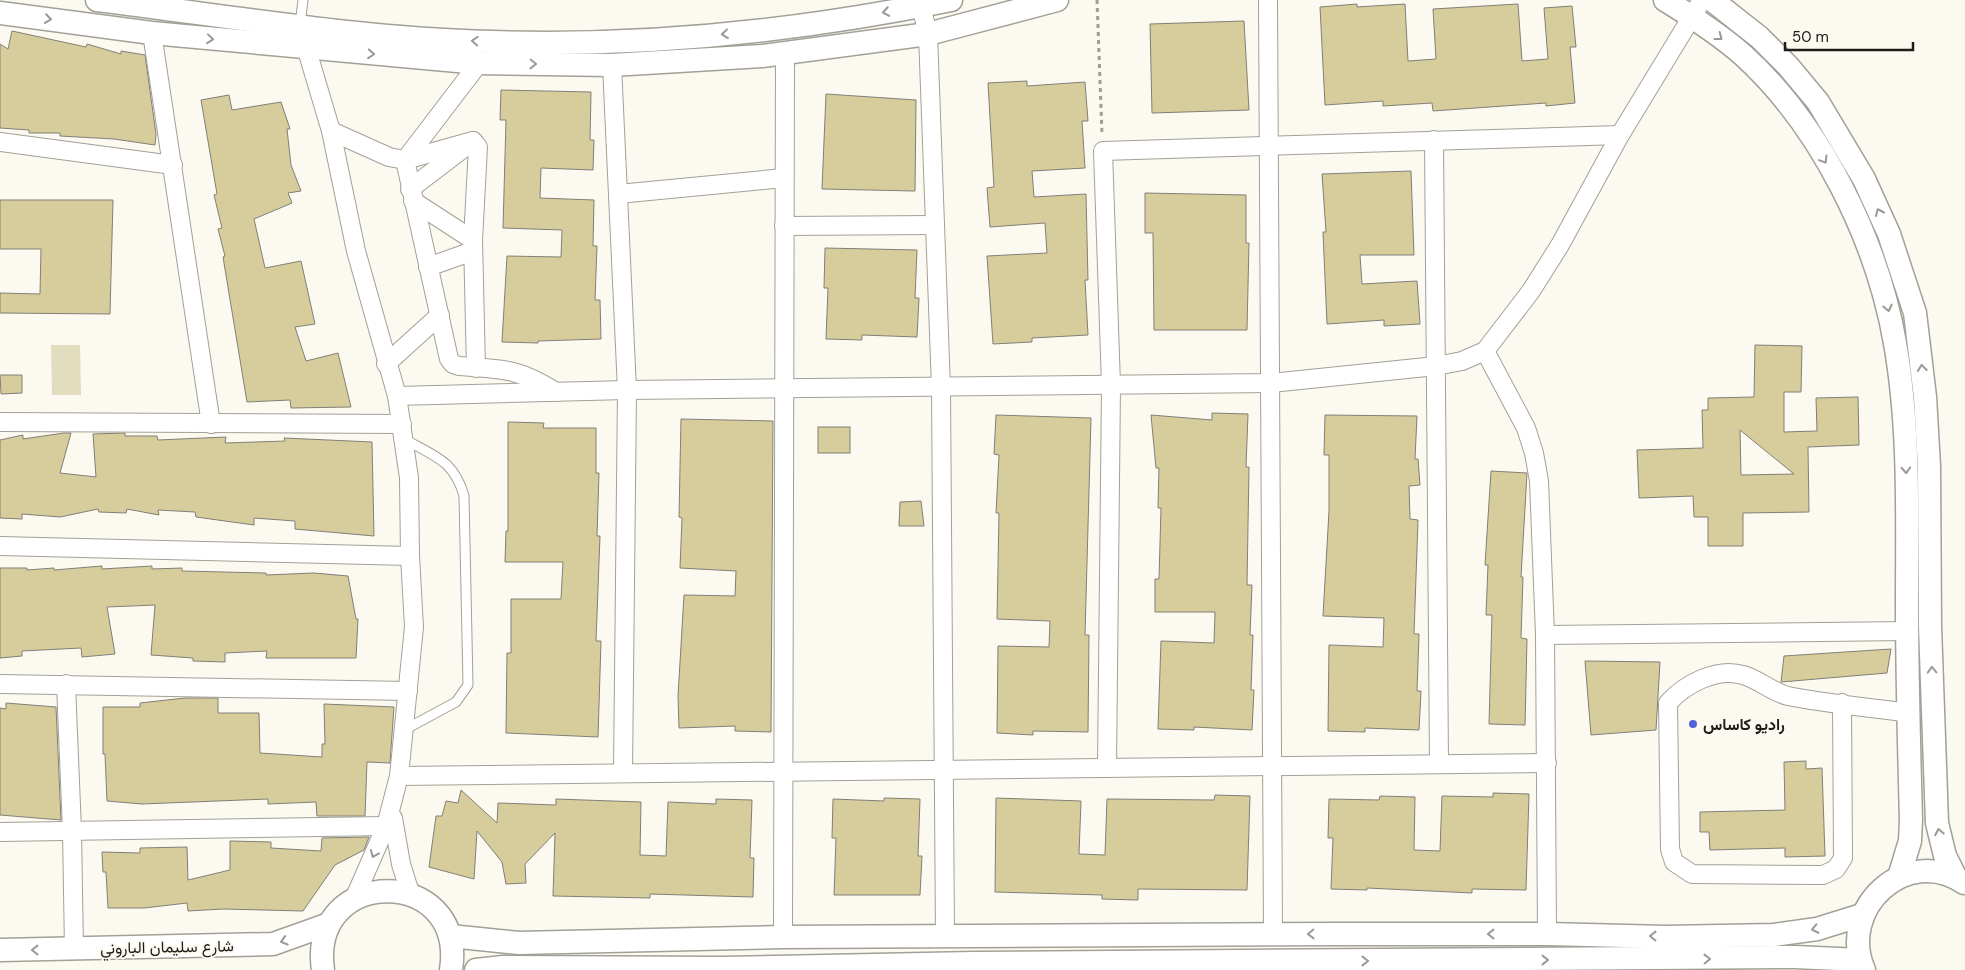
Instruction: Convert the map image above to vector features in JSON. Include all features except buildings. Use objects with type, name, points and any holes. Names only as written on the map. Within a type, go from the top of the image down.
[{"type":"street","points":[[97,0],[394,36],[472,41],[602,42],[689,38],[805,26],[920,3],[951,0]]},
{"type":"street","points":[[0,13],[152,33],[479,63],[612,65],[785,53],[928,34],[1057,0]]},
{"type":"street","points":[[1268,0],[1273,934]]},
{"type":"street","points":[[1665,0],[1696,8],[1769,82],[1798,117],[1842,190],[1872,256],[1887,305],[1895,345],[1902,398],[1907,489],[1910,841],[1899,877]]},
{"type":"street","points":[[1712,0],[1758,36],[1788,66],[1818,102],[1864,178],[1889,234],[1915,313],[1925,397],[1937,823],[1945,856],[1961,881]]},
{"type":"street","points":[[920,3],[928,34],[941,388],[945,937]]},
{"type":"street","points":[[397,396],[627,390],[1271,383],[1436,366],[1462,360],[1485,351],[1531,291],[1560,245],[1620,135],[1696,8]]},
{"type":"street","points":[[300,25],[331,131],[356,251],[386,364],[397,396],[409,478],[410,556],[414,627],[399,776],[391,821],[354,898]]},
{"type":"street","points":[[152,33],[174,165],[211,424]]},
{"type":"street","points":[[783,937],[785,771],[783,389],[785,53]]},
{"type":"street","points":[[479,63],[405,160],[449,359],[452,364],[459,366],[511,370],[534,378],[556,392]]},
{"type":"street","points":[[612,65],[627,390],[623,773]]},
{"type":"street","points":[[331,131],[389,157],[405,160],[473,141]]},
{"type":"street","points":[[1107,768],[1111,385],[1103,151],[1620,135]]},
{"type":"street","points":[[1434,140],[1439,764]]},
{"type":"street","points":[[412,195],[473,141]]},
{"type":"street","points":[[473,141],[477,143],[478,147],[473,246],[476,368]]},
{"type":"street","points":[[0,142],[174,165]]},
{"type":"street","points":[[618,194],[784,178]]},
{"type":"street","points":[[412,195],[473,246]]},
{"type":"street","points":[[784,226],[935,226]]},
{"type":"street","points":[[428,266],[473,246]]},
{"type":"street","points":[[386,364],[440,315]]},
{"type":"street","points":[[1485,351],[1526,428],[1534,454],[1539,481],[1544,635],[1547,934]]},
{"type":"street","points":[[1902,398],[1925,397]]},
{"type":"street","points":[[0,422],[211,424],[403,432]]},
{"type":"street","points":[[0,546],[410,556]]},
{"type":"street","points":[[1544,635],[1907,631]]},
{"type":"street","points":[[1842,703],[1843,858],[1836,869],[1823,875],[1692,874],[1674,862],[1670,849],[1668,703],[1679,691],[1720,673],[1742,674],[1785,695],[1842,703],[1909,713]]},
{"type":"street","points":[[0,684],[408,691]]},
{"type":"street","points":[[66,684],[72,831],[74,950]]},
{"type":"street","points":[[399,776],[1546,763]]},
{"type":"street","points":[[0,832],[391,821]]},
{"type":"street","points":[[391,821],[410,893]]},
{"type":"street","points":[[476,970],[503,968],[722,969],[1062,966],[1338,961],[1795,957],[1862,965],[1857,945],[1858,930],[1862,915],[1877,892],[1899,877],[1918,872],[1928,872],[1961,881]]},
{"type":"street","points":[[323,970],[321,956],[323,939],[329,924],[340,910],[354,898],[372,891],[391,890],[410,893],[430,905],[446,924],[453,947],[451,970]]},
{"type":"street","points":[[450,936],[519,943],[783,937],[1273,934],[1547,934],[1666,937],[1774,935],[1817,930],[1862,915]]},
{"type":"street","name":"شارع سليمان الباروني","points":[[0,950],[74,950],[273,944],[329,924]]},
{"type":"street","points":[[1338,934],[1338,961]]},
{"type":"lane","points":[[300,25],[303,0]]},
{"type":"lane","points":[[403,432],[449,464],[460,481],[464,496],[468,685],[456,702],[404,730]]},
{"type":"path","points":[[1097,0],[1103,151]]},
{"type":"shaded area","points":[[51,345],[80,345],[81,395],[52,395]]},
{"type":"place","name":"راديو كاساس","points":[[1693,724]]}]
